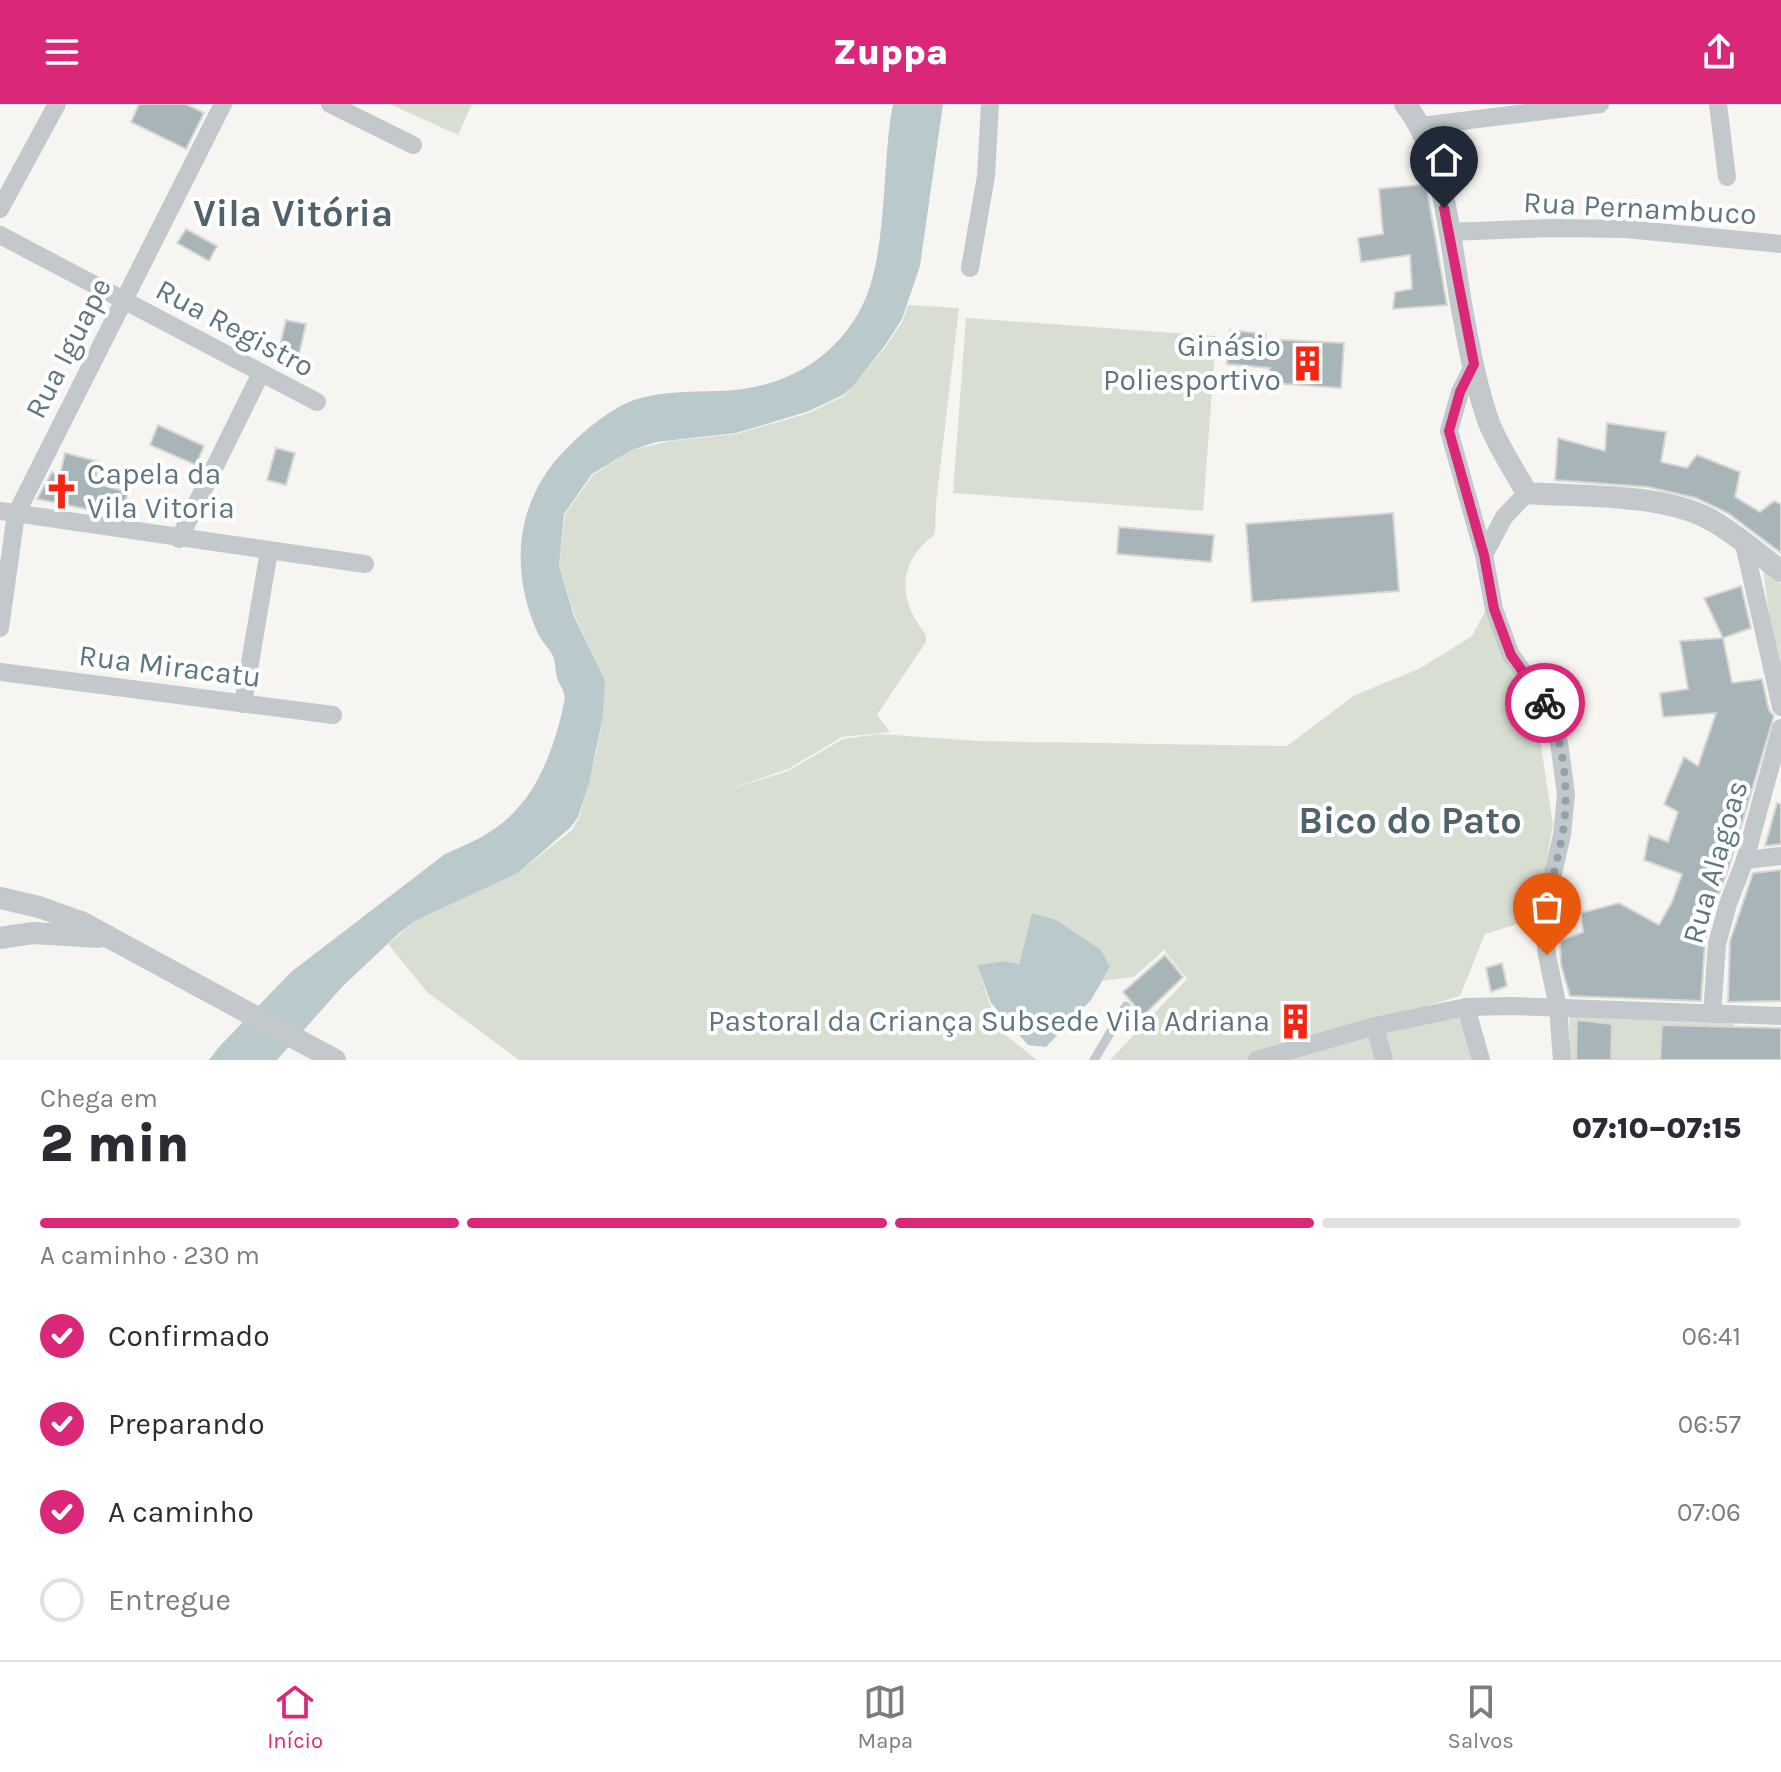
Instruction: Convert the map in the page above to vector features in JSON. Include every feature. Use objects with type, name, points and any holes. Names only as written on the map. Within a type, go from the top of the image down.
[{"type":"street","points":[[0,209],[57,104]]},
{"type":"street","name":"Rua Iguape","points":[[0,628],[8,512],[123,300],[223,104]]},
{"type":"street","points":[[330,104],[413,145]]},
{"type":"street","points":[[970,268],[986,176],[990,104]]},
{"type":"street","points":[[1405,104],[1421,126],[1429,144],[1440,183],[1474,364],[1489,421],[1527,493]]},
{"type":"street","points":[[1421,126],[1600,104]]},
{"type":"street","points":[[1718,104],[1727,177]]},
{"type":"street","name":"Rua Pernambuco","points":[[1448,232],[1626,229],[1781,244]]},
{"type":"street","name":"Rua Registro","points":[[0,235],[317,402]]},
{"type":"street","points":[[1474,364],[1460,392],[1449,431],[1484,555],[1494,609],[1511,655],[1543,699],[1555,723],[1566,794],[1562,835],[1544,923],[1558,1008],[1562,1060]]},
{"type":"street","points":[[179,539],[261,373]]},
{"type":"street","points":[[1527,493],[1645,501],[1680,507],[1711,520],[1781,571]]},
{"type":"street","points":[[1484,555],[1504,517],[1527,493]]},
{"type":"street","points":[[8,512],[365,564]]},
{"type":"street","points":[[1744,544],[1781,707]]},
{"type":"street","points":[[243,704],[269,551]]},
{"type":"street","name":"Rua Miracatu","points":[[0,672],[333,715]]},
{"type":"street","name":"Rua Alagoas","points":[[1712,1014],[1717,944],[1745,860],[1781,728]]},
{"type":"street","points":[[1745,860],[1781,856]]},
{"type":"street","points":[[0,898],[39,907],[81,922],[335,1060]]},
{"type":"street","points":[[0,938],[33,933],[108,938]]},
{"type":"street","points":[[1466,1007],[1481,1060]]},
{"type":"street","points":[[1257,1060],[1288,1056],[1375,1026],[1466,1007],[1781,1016]]},
{"type":"street","points":[[1375,1026],[1384,1060]]},
{"type":"lane","points":[[1094,1060],[1126,1006]]},
{"type":"shaded area","points":[[390,104],[472,104],[458,135]]},
{"type":"shaded area","points":[[893,104],[943,104],[920,266],[902,319],[853,386],[843,395],[809,411],[736,433],[656,442],[632,450],[592,474],[564,514],[559,566],[574,616],[605,680],[603,716],[589,783],[578,817],[571,827],[518,873],[417,920],[398,934],[343,986],[277,1060],[209,1060],[291,972],[445,854],[502,824],[528,795],[549,755],[565,698],[553,657],[537,632],[529,611],[521,572],[527,514],[543,478],[571,444],[622,405],[665,393],[739,389],[780,380],[816,360],[847,331],[869,291],[875,266]]},
{"type":"shaded area","points":[[908,305],[959,308],[935,534],[913,557],[905,582],[910,608],[926,635],[926,642],[877,715],[890,732],[842,737],[788,769],[721,792],[788,771],[843,739],[879,734],[977,741],[1287,746],[1355,695],[1419,669],[1472,636],[1488,606],[1541,746],[1553,825],[1540,895],[1541,917],[1485,934],[1460,996],[1247,1060],[1110,1060],[1187,979],[1164,950],[1134,977],[1102,981],[1110,967],[1032,913],[1019,964],[1003,961],[977,965],[998,1029],[1037,1060],[519,1060],[427,992],[388,944],[417,920],[518,873],[572,830],[579,818],[603,716],[605,680],[575,616],[559,566],[565,514],[593,475],[632,450],[670,441],[736,434],[809,413],[844,396],[885,348],[903,320]]},
{"type":"shaded area","points":[[966,318],[1216,336],[1203,511],[953,493]]},
{"type":"shaded area","points":[[1763,569],[1781,584],[1781,670],[1774,652]]},
{"type":"shaded area","points":[[1032,913],[1056,920],[1101,950],[1110,967],[1091,1000],[1046,1047],[1028,1045],[991,1003],[977,965],[1003,961],[1019,964]]},
{"type":"shaded area","points":[[1465,1010],[1478,1060],[1386,1060],[1377,1032]]},
{"type":"shaded area","points":[[1569,1010],[1734,1019],[1734,1060],[1570,1060]]},
{"type":"shaded area","points":[[1373,1030],[1382,1060],[1292,1060],[1290,1054]]},
{"type":"building","points":[[139,104],[186,104],[204,113],[186,149],[131,122]]},
{"type":"building","points":[[1426,184],[1447,305],[1393,309],[1395,292],[1412,289],[1410,255],[1361,262],[1358,238],[1383,234],[1379,189]]},
{"type":"building","points":[[186,229],[217,246],[209,261],[177,243]]},
{"type":"building","points":[[286,320],[306,324],[297,363],[277,358]]},
{"type":"building","name":"Ginásio Poliesportivo","points":[[1230,330],[1266,334],[1265,339],[1344,343],[1341,388],[1269,383],[1270,368],[1227,364]]},
{"type":"building","points":[[1607,423],[1666,432],[1661,462],[1687,468],[1697,455],[1740,472],[1735,497],[1760,512],[1774,501],[1781,504],[1781,553],[1728,513],[1696,498],[1648,487],[1555,480],[1558,438],[1605,451]]},
{"type":"building","points":[[158,425],[204,446],[196,465],[150,445]]},
{"type":"building","points":[[276,448],[295,453],[286,485],[267,480]]},
{"type":"building","points":[[65,453],[100,462],[94,483],[128,492],[121,516],[37,499],[52,472],[60,475]]},
{"type":"building","points":[[1393,513],[1399,591],[1252,602],[1246,524]]},
{"type":"building","points":[[1119,527],[1214,535],[1211,562],[1117,554]]},
{"type":"building","points":[[1741,586],[1751,628],[1723,638],[1704,598]]},
{"type":"building","points":[[1723,638],[1732,683],[1762,679],[1769,710],[1774,716],[1729,867],[1718,896],[1714,896],[1705,943],[1701,1001],[1570,996],[1561,965],[1560,941],[1583,932],[1581,913],[1619,903],[1659,925],[1672,902],[1682,874],[1644,860],[1649,835],[1668,842],[1678,812],[1664,804],[1684,757],[1698,766],[1716,713],[1663,717],[1660,693],[1688,689],[1680,641]]},
{"type":"building","points":[[1777,803],[1781,804],[1781,844],[1765,846]]},
{"type":"building","points":[[1781,870],[1781,1001],[1728,1002],[1730,941],[1753,873]]},
{"type":"building","points":[[1165,955],[1183,977],[1143,1016],[1123,992]]},
{"type":"building","points":[[1502,963],[1507,986],[1491,992],[1486,968]]},
{"type":"building","name":"Pastoral da Criança Subsede Vila Adriana","points":[[1305,1007],[1311,1028],[1288,1035],[1282,1014]]},
{"type":"building","points":[[1577,1020],[1612,1024],[1611,1060],[1576,1060]]},
{"type":"building","points":[[1662,1025],[1781,1028],[1781,1060],[1660,1060]]},
{"type":"way so far","points":[[1545,703],[1555,723],[1566,794],[1562,835],[1544,923],[1547,955]]},
{"type":"place","name":"Ginásio Poliesportivo","points":[[1307,363]]},
{"type":"place","name":"Capela da Vila Vitoria","points":[[61,491]]},
{"type":"place","name":"Pastoral da Criança Subsede Vila Adriana","points":[[1296,1021]]},
{"type":"district","name":"Vila Vitória","points":[[293,213]]},
{"type":"district","name":"Bico do Pato","points":[[1410,820]]},
{"type":"route","points":[[1444,208],[1474,364],[1460,392],[1449,431],[1484,555],[1494,609],[1511,655],[1545,703]]}]
